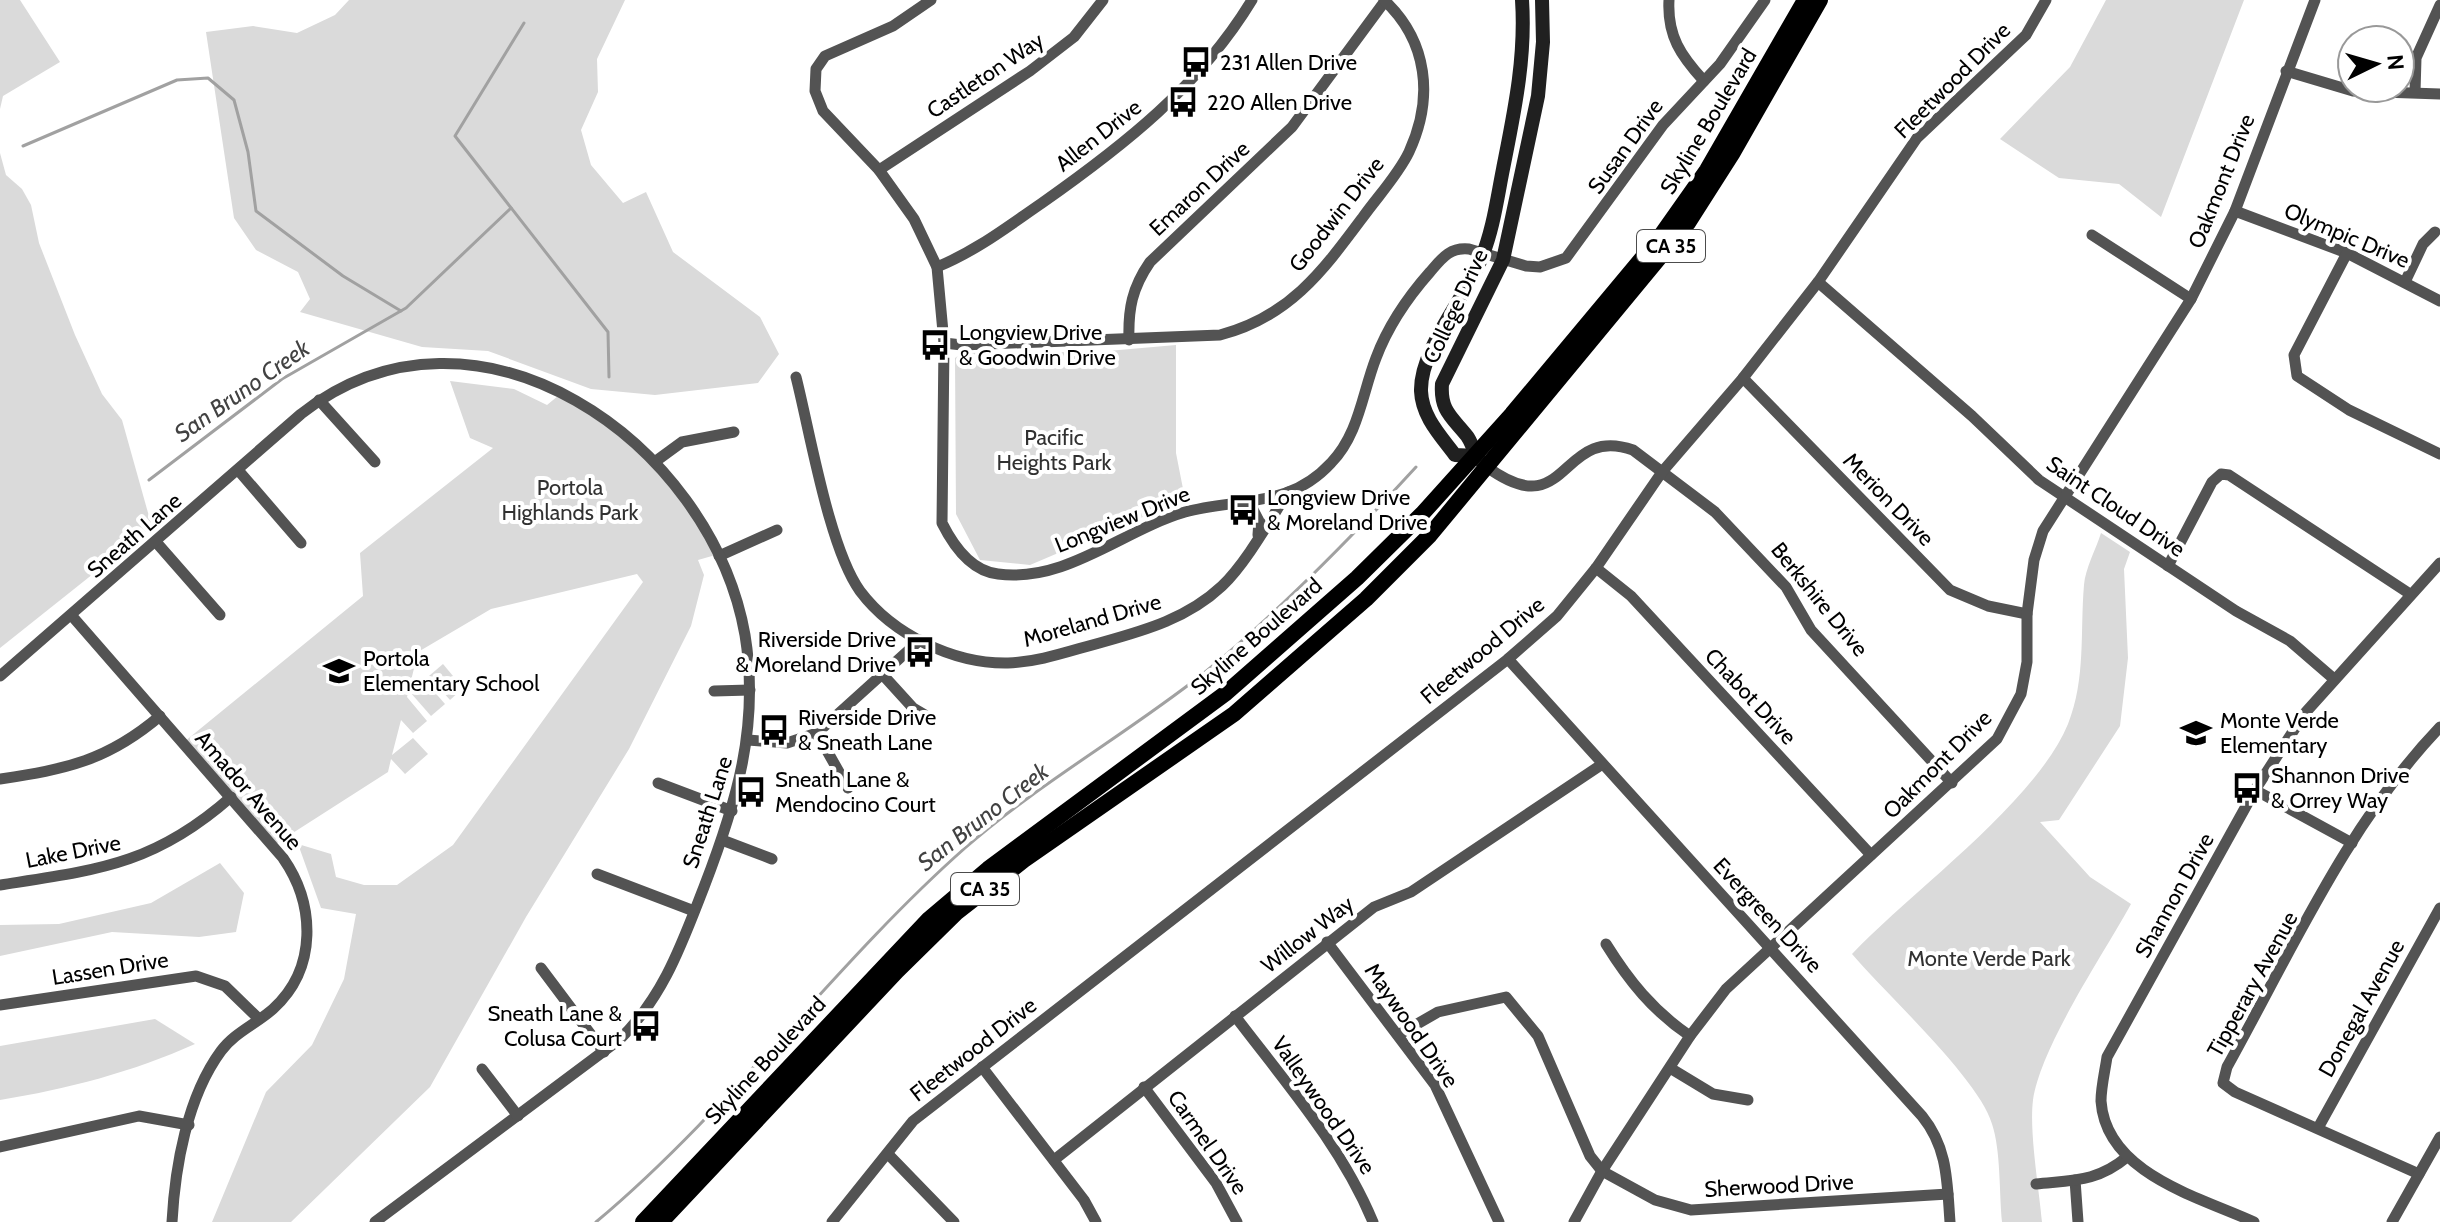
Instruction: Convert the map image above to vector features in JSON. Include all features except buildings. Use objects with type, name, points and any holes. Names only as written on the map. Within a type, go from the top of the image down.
[{"type":"main road","name":"Skyline Boulevard","points":[[661,1222],[940,927],[991,884],[1203,737],[1271,684],[1400,565],[1684,204],[1728,136],[1805,0]]},
{"type":"main road","name":"Skyline Boulevard","points":[[643,1222],[929,919],[988,869],[1159,744],[1262,663],[1481,462],[1688,223],[1820,0]]},
{"type":"street","name":"Longview Drive","points":[[931,0],[893,26],[825,56],[816,69],[815,91],[823,111],[879,170],[914,219],[937,267],[944,343],[942,523],[953,545],[965,558],[995,574],[1035,573],[1063,566],[1182,513],[1288,492],[1320,474],[1346,445],[1384,339],[1418,286],[1450,251],[1469,249],[1494,257]]},
{"type":"street","name":"Castleton Way","points":[[879,170],[1030,71],[1074,37],[1103,0]]},
{"type":"street","name":"Allen Drive","points":[[937,267],[970,253],[1131,137],[1206,65],[1252,0]]},
{"type":"street","name":"College Drive","points":[[1481,462],[1455,455],[1432,425],[1421,394],[1425,366],[1494,257],[1524,42],[1522,0]]},
{"type":"street","name":"College Drive","points":[[1481,462],[1468,438],[1448,419],[1443,406],[1442,384],[1494,257],[1538,96],[1543,42],[1542,0]]},
{"type":"street","points":[[1669,0],[1670,32],[1677,49],[1704,81]]},
{"type":"street","name":"Susan Drive","points":[[1494,257],[1540,267],[1566,258],[1670,117],[1704,81],[1765,0]]},
{"type":"street","name":"Fleetwood Drive","points":[[832,1222],[913,1121],[1508,659],[1557,616],[1596,568],[1662,472],[1743,378],[1818,282],[1917,138],[2026,35],[2046,0]]},
{"type":"street","name":"Oakmont Drive","points":[[1574,1222],[1602,1171],[1690,1036],[1726,989],[1952,783],[1997,739],[2010,719],[2021,694],[2027,662],[2027,614],[2034,560],[2043,531],[2191,299],[2235,211],[2315,0]]},
{"type":"street","name":"Goodwin Drive","points":[[944,343],[1220,335],[1249,328],[1278,312],[1327,265],[1409,152],[1423,108],[1417,41],[1399,14],[1385,1]]},
{"type":"street","name":"Emaron Drive","points":[[1129,340],[1128,313],[1135,284],[1150,262],[1292,127],[1385,1]]},
{"type":"street","points":[[2416,58],[2440,5]]},
{"type":"street","points":[[2286,71],[2336,86]]},
{"type":"street","points":[[2416,92],[2440,94]]},
{"type":"street","name":"Olympic Drive","points":[[2235,211],[2347,253],[2440,301]]},
{"type":"street","points":[[2405,282],[2423,244],[2435,232]]},
{"type":"street","points":[[2092,235],[2191,299]]},
{"type":"street","points":[[2347,253],[2294,355],[2297,376],[2349,410],[2440,454]]},
{"type":"street","name":"Saint Cloud Drive","points":[[1818,282],[2063,497],[2243,615],[2290,641],[2334,679]]},
{"type":"street","name":"Sneath Lane","points":[[0,676],[319,400],[358,380],[402,367],[447,364],[491,370],[598,411],[656,461],[692,508],[719,556],[744,632],[750,690],[748,740],[722,840],[661,989],[635,1024],[604,1052],[375,1222]]},
{"type":"street","name":"Moreland Drive","points":[[796,377],[849,571],[875,608],[920,640],[963,657],[1007,663],[1050,656],[1143,631],[1190,611],[1223,584],[1288,492]]},
{"type":"street","name":"Merion Drive","points":[[1743,378],[1950,590],[1988,606],[2027,614]]},
{"type":"street","points":[[319,400],[375,462]]},
{"type":"street","points":[[656,461],[682,442],[734,432]]},
{"type":"street","name":"Berkshire Drive","points":[[1481,462],[1510,484],[1534,487],[1548,483],[1594,447],[1618,445],[1633,450],[1715,512],[1786,587],[1811,630],[1952,783]]},
{"type":"street","points":[[238,470],[301,543]]},
{"type":"street","points":[[2168,566],[2212,482],[2221,474],[2229,475],[2410,594]]},
{"type":"street","points":[[1248,500],[1259,521],[1258,536]]},
{"type":"street","points":[[719,556],[777,530]]},
{"type":"street","points":[[156,542],[220,615]]},
{"type":"street","name":"Shannon Drive","points":[[2254,1222],[2147,1172],[2127,1157],[2109,1130],[2101,1101],[2107,1057],[2255,790],[2305,713],[2440,563]]},
{"type":"street","name":"Chabot Drive","points":[[1596,568],[1631,596],[1871,855]]},
{"type":"street","name":"Amador Avenue","points":[[72,616],[295,875],[307,916],[305,957],[288,993],[230,1040],[219,1053],[189,1125],[176,1179],[172,1222]]},
{"type":"street","points":[[748,740],[787,743],[817,733],[920,640]]},
{"type":"street","name":"Evergreen Drive","points":[[1508,659],[1601,765],[1772,948],[1937,1135],[1945,1155],[1950,1222]]},
{"type":"street","points":[[883,675],[913,708],[930,718]]},
{"type":"street","points":[[714,691],[750,690]]},
{"type":"street","points":[[0,779],[63,769],[104,756],[160,716]]},
{"type":"street","name":"Tipperary Avenue","points":[[2419,1174],[2235,1092],[2223,1083],[2227,1067],[2352,843],[2393,780],[2440,727]]},
{"type":"street","points":[[817,733],[848,788]]},
{"type":"street","name":"Willow Way","points":[[1054,1160],[1374,907],[1411,892],[1601,765]]},
{"type":"street","points":[[658,783],[732,811]]},
{"type":"street","points":[[2255,790],[2352,843]]},
{"type":"street","name":"Lake Drive","points":[[0,885],[125,863],[170,843],[231,797]]},
{"type":"street","points":[[722,840],[772,859]]},
{"type":"street","points":[[597,874],[694,911]]},
{"type":"street","name":"Donegal Avenue","points":[[2318,1128],[2440,908]]},
{"type":"street","name":"Maywood Drive","points":[[1327,942],[1435,1085],[1499,1222]]},
{"type":"street","points":[[1606,944],[1624,974],[1661,1017],[1690,1036]]},
{"type":"street","points":[[541,968],[604,1052]]},
{"type":"street","name":"Lassen Drive","points":[[0,1005],[196,976],[225,986],[259,1019]]},
{"type":"street","points":[[1398,1035],[1438,1012],[1506,997],[1538,1036],[1590,1156],[1602,1171]]},
{"type":"street","name":"Valleywood Drive","points":[[1235,1016],[1355,1178],[1373,1222]]},
{"type":"street","points":[[982,1067],[1054,1160],[1096,1222]]},
{"type":"street","points":[[1670,1068],[1713,1094],[1748,1100]]},
{"type":"street","points":[[482,1069],[518,1116]]},
{"type":"street","name":"Carmel Drive","points":[[1144,1087],[1216,1183],[1237,1222]]},
{"type":"street","points":[[0,1147],[139,1116],[189,1125]]},
{"type":"street","points":[[2392,1222],[2440,1137]]},
{"type":"street","points":[[888,1154],[954,1222]]},
{"type":"street","points":[[2036,1184],[2075,1180],[2108,1172],[2127,1157]]},
{"type":"street","name":"Sherwood Drive","points":[[1602,1171],[1655,1200],[1691,1210],[1948,1194]]},
{"type":"street","points":[[2075,1180],[2078,1222]]},
{"type":"green space","points":[[0,0],[20,0],[60,62],[3,96],[0,109]]},
{"type":"green space","points":[[349,0],[625,0],[597,59],[598,92],[581,130],[591,165],[623,203],[646,192],[673,252],[760,317],[779,354],[758,383],[655,395],[591,389],[488,351],[422,347],[300,312],[310,299],[298,272],[256,250],[234,218],[206,32],[253,26],[297,33],[335,15]]},
{"type":"green space","points":[[2106,0],[2244,0],[2161,217],[2119,184],[2059,178],[2000,139],[2070,67]]},
{"type":"green space","points":[[0,153],[6,175],[22,189],[31,205],[39,243],[75,335],[102,394],[122,420],[152,527],[0,648]]},
{"type":"green space","name":"Pacific Heights Park","points":[[1176,345],[1176,453],[1185,499],[1030,565],[980,560],[956,514],[955,358],[962,353],[1096,352]]},
{"type":"green space","name":"Portola Highlands Park","points":[[450,381],[514,389],[547,405],[564,391],[639,443],[719,554],[698,560],[704,575],[691,626],[629,749],[526,917],[430,1087],[291,1222],[212,1222],[266,1092],[312,1045],[344,979],[356,914],[321,908],[298,844],[331,854],[336,877],[364,885],[397,885],[453,845],[643,582],[637,574],[491,609],[418,652],[407,697],[427,721],[413,733],[401,720],[392,755],[413,738],[428,754],[405,774],[391,759],[388,772],[274,845],[184,742],[363,596],[360,553],[493,448],[470,438]]},
{"type":"green space","name":"Monte Verde Park","points":[[2101,533],[2130,552],[2124,569],[2128,658],[2120,726],[2059,820],[2040,822],[2090,877],[2131,904],[2074,1001],[2038,1078],[2032,1128],[2042,1222],[2002,1222],[1997,1147],[1984,1105],[1951,1061],[1852,954],[2001,815],[2052,754],[2068,724],[2078,690],[2085,579]]},
{"type":"green space","points":[[443,664],[463,688],[450,700],[429,676]]},
{"type":"green space","points":[[424,680],[445,704],[431,716],[410,692]]},
{"type":"green space","points":[[220,863],[244,893],[236,932],[199,937],[112,932],[0,956],[0,925],[59,924],[151,903]]},
{"type":"green space","points":[[155,1019],[195,1044],[99,1078],[0,1100],[0,1046]]},
{"type":"waterway","name":"San Bruno Creek","points":[[524,23],[455,136],[608,332],[609,377]]},
{"type":"waterway","name":"San Bruno Creek","points":[[23,146],[177,80],[208,78],[234,100],[248,152],[256,211],[343,276],[401,311]]},
{"type":"waterway","name":"San Bruno Creek","points":[[149,480],[282,379],[406,308],[511,208]]},
{"type":"waterway","name":"San Bruno Creek","points":[[596,1222],[692,1132],[871,939],[965,848],[1023,802],[1204,673],[1314,574],[1416,467]]},
{"type":"place","name":"231 Allen Drive","points":[[1196,62]]},
{"type":"place","name":"220 Allen Drive","points":[[1183,102]]},
{"type":"place","name":"Longview Drive & Goodwin Drive","points":[[935,345]]},
{"type":"place","name":"Longview Drive & Moreland Drive","points":[[1243,510]]},
{"type":"place","name":"Riverside Drive & Moreland Drive","points":[[920,652]]},
{"type":"place","name":"Portola Elementary School","points":[[339,671]]},
{"type":"place","name":"Riverside Drive & Sneath Lane","points":[[774,730]]},
{"type":"place","name":"Monte Verde Elementary","points":[[2196,733]]},
{"type":"place","name":"Shannon Drive & Orrey Way","points":[[2247,788]]},
{"type":"place","name":"Sneath Lane & Mendocino Court","points":[[751,792]]},
{"type":"place","name":"Sneath Lane & Colusa Court","points":[[646,1026]]}]
